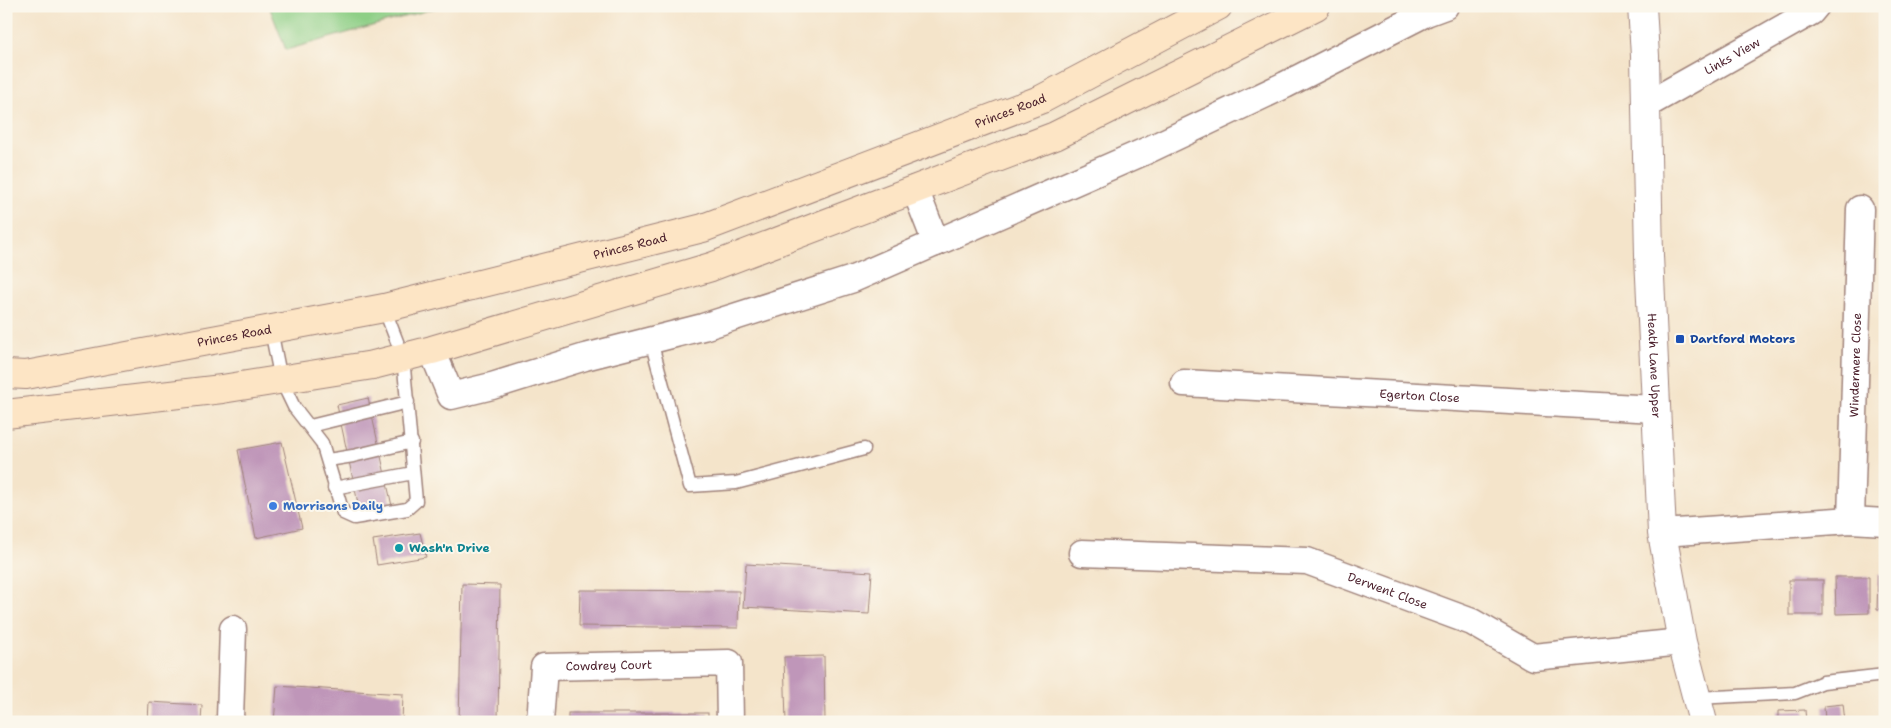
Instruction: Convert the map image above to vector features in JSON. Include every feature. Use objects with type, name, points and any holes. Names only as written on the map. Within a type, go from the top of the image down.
[{"type":"main road","name":"Princes Road","points":[[6,374],[26,375],[384,308],[703,228],[1042,99],[1218,6]]},
{"type":"main road","points":[[6,414],[281,380],[373,365],[432,350],[711,267],[1055,136],[1316,6]]},
{"type":"street","points":[[432,350],[451,396],[704,327],[853,279],[1148,150],[1285,85],[1426,13],[1445,6]]},
{"type":"street","name":"Links View","points":[[1646,105],[1811,12],[1816,6]]},
{"type":"street","name":"Heath Lane Upper","points":[[1643,7],[1655,409],[1662,533],[1682,642],[1699,710]]},
{"type":"street","points":[[914,190],[936,243]]},
{"type":"street","name":"Windermere Close","points":[[1852,520],[1860,209]]},
{"type":"street","name":"Egerton Close","points":[[1184,383],[1655,409]]},
{"type":"street","points":[[1662,533],[1852,520],[1885,522]]},
{"type":"street","name":"Derwent Close","points":[[1082,553],[1307,561],[1472,622],[1533,657],[1682,642]]},
{"type":"street","points":[[232,722],[230,718],[233,629]]},
{"type":"street","name":"Cowdrey Court","points":[[540,722],[544,667],[728,663],[730,722]]},
{"type":"lane","points":[[271,330],[281,380],[294,407],[322,443],[343,513],[354,518],[407,509],[416,501],[403,358],[384,308]]},
{"type":"lane","points":[[651,341],[690,486],[736,483],[864,448]]},
{"type":"lane","points":[[310,426],[408,402]]},
{"type":"lane","points":[[328,460],[412,442]]},
{"type":"lane","points":[[334,488],[413,473]]},
{"type":"lane","points":[[1699,710],[1795,693],[1823,682],[1885,675]]},
{"type":"green space","points":[[269,6],[443,6],[286,50]]},
{"type":"building","points":[[368,398],[394,515],[362,522],[337,405]]},
{"type":"building","name":"Morrisons Daily","points":[[282,442],[302,528],[256,538],[238,450]]},
{"type":"building","name":"Wash'n Drive","points":[[420,533],[426,557],[377,565],[373,540]]},
{"type":"building","points":[[746,564],[872,572],[869,614],[743,607]]},
{"type":"building","points":[[1878,575],[1885,575],[1885,609],[1877,609]]},
{"type":"building","points":[[1835,577],[1869,577],[1869,613],[1836,614]]},
{"type":"building","points":[[1789,580],[1823,580],[1823,615],[1789,615]]},
{"type":"building","points":[[462,584],[500,585],[498,722],[459,722]]},
{"type":"building","points":[[580,590],[739,591],[738,628],[579,626]]},
{"type":"building","points":[[824,656],[825,722],[786,722],[784,657]]},
{"type":"building","points":[[277,686],[403,694],[402,722],[274,722]]},
{"type":"building","points":[[149,702],[202,705],[201,722],[148,722]]},
{"type":"building","points":[[1843,704],[1845,722],[1825,722],[1824,706]]},
{"type":"building","points":[[1805,710],[1806,722],[1778,722],[1778,711]]},
{"type":"building","points":[[568,713],[708,713],[708,722],[568,722]]},
{"type":"place","name":"Dartford Motors","points":[[1680,339]]},
{"type":"place","name":"Morrisons Daily","points":[[273,506]]},
{"type":"place","name":"Wash'n Drive","points":[[399,548]]}]
